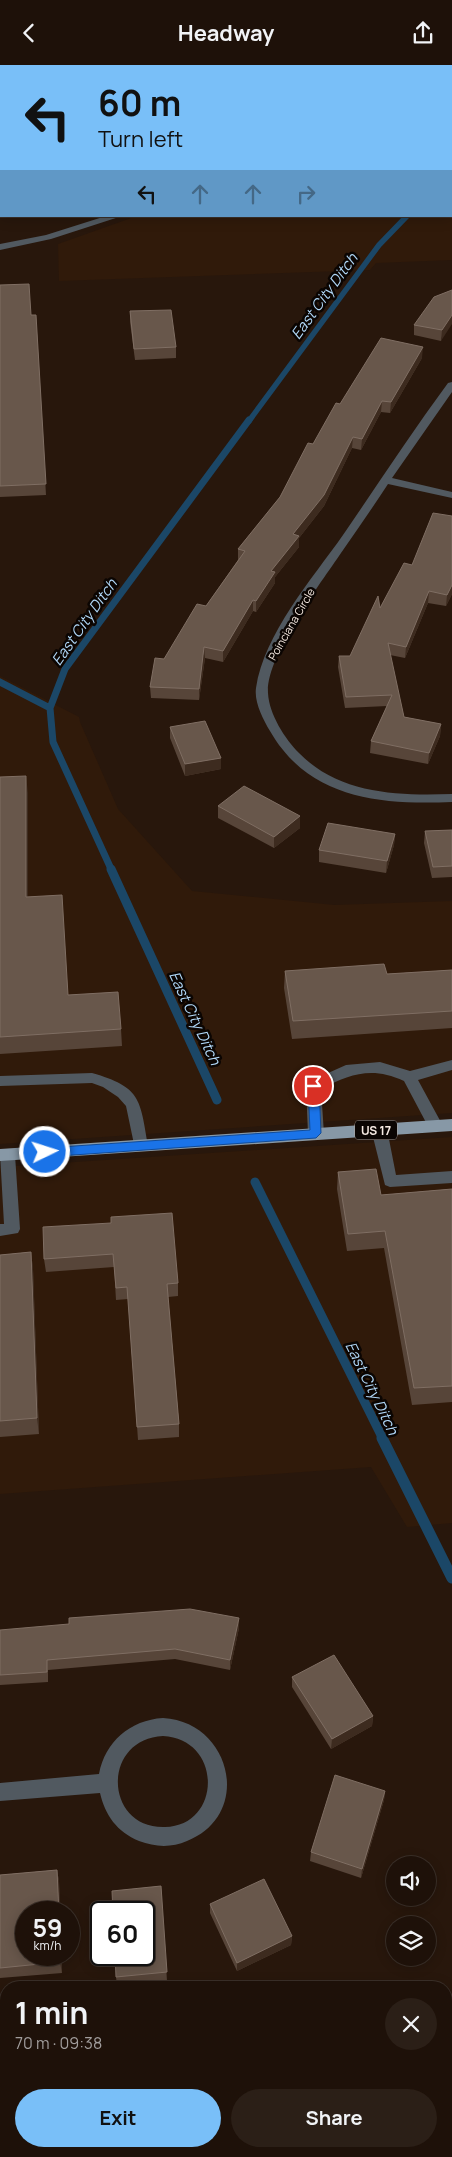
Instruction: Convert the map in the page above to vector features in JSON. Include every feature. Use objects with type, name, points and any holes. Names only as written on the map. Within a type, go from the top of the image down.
[{"type":"main road","name":"US 17","points":[[3,1155],[452,1125]]},
{"type":"street","points":[[0,247],[48,237],[114,217]]},
{"type":"street","name":"Poinciana Circle","points":[[452,385],[315,583],[276,646],[266,667],[261,691],[267,713],[278,739],[296,760],[315,774],[351,791],[415,800],[452,798]]},
{"type":"street","points":[[386,480],[452,495]]},
{"type":"street","points":[[409,1077],[452,1065]]},
{"type":"street","points":[[316,1133],[313,1086],[346,1069],[380,1067],[394,1070],[409,1077],[435,1126]]},
{"type":"street","points":[[0,1081],[92,1078],[108,1083],[123,1093],[133,1105],[140,1145]]},
{"type":"street","points":[[379,1129],[390,1181],[452,1177]]},
{"type":"street","points":[[0,1230],[12,1229],[3,1155]]},
{"type":"street","points":[[170,1728],[188,1733],[196,1738],[203,1743],[214,1757],[219,1775],[219,1792],[212,1808],[200,1823],[184,1832],[166,1836],[148,1834],[131,1827],[118,1815],[110,1799],[106,1783],[110,1765],[120,1749],[134,1737],[151,1729],[170,1728]]},
{"type":"street","points":[[0,1792],[106,1783]]},
{"type":"shaded area","points":[[134,217],[452,217],[452,260],[376,263],[370,270],[59,281],[58,244]]},
{"type":"shaded area","points":[[0,676],[79,717],[118,809],[192,891],[334,905],[452,901],[452,1113],[0,1144]]},
{"type":"shaded area","points":[[452,1137],[452,1523],[407,1527],[371,1467],[0,1494],[0,1167]]},
{"type":"building","points":[[29,284],[31,315],[36,315],[46,484],[0,486],[0,285]]},
{"type":"building","points":[[452,290],[452,315],[442,330],[414,325],[434,297]]},
{"type":"building","points":[[171,310],[176,347],[134,349],[130,311]]},
{"type":"building","points":[[381,338],[423,347],[391,402],[382,401],[362,439],[353,437],[324,495],[293,534],[299,536],[271,571],[275,572],[256,601],[253,600],[223,651],[204,647],[199,689],[150,687],[155,658],[164,659],[197,604],[206,606],[245,551],[238,549],[280,497],[308,443],[313,444],[336,403],[340,404]]},
{"type":"building","points":[[433,513],[452,516],[452,585],[447,595],[429,591],[406,647],[388,643],[404,717],[441,724],[429,753],[371,741],[392,695],[346,697],[339,656],[350,656],[378,596],[380,608],[404,563],[412,565]]},
{"type":"building","points":[[205,721],[221,758],[185,764],[170,727]]},
{"type":"building","points":[[26,776],[26,897],[62,895],[68,995],[118,992],[121,1029],[0,1037],[0,777]]},
{"type":"building","points":[[244,786],[300,816],[274,837],[218,806]]},
{"type":"building","points":[[328,823],[395,834],[387,861],[319,850]]},
{"type":"building","points":[[452,830],[452,866],[433,867],[425,831]]},
{"type":"building","points":[[384,964],[387,974],[452,970],[452,1011],[293,1021],[285,971]]},
{"type":"building","points":[[376,1169],[381,1195],[452,1189],[452,1386],[414,1388],[385,1231],[348,1234],[338,1172]]},
{"type":"building","points":[[172,1213],[178,1283],[167,1284],[179,1424],[137,1427],[127,1287],[116,1288],[113,1254],[44,1259],[43,1227],[111,1223],[111,1217]]},
{"type":"building","points":[[31,1252],[37,1418],[0,1421],[0,1255]]},
{"type":"building","points":[[190,1609],[239,1618],[230,1660],[175,1649],[47,1660],[47,1672],[0,1675],[0,1630],[69,1624],[69,1618]]},
{"type":"building","points":[[334,1655],[373,1716],[332,1739],[292,1677]]},
{"type":"building","points":[[335,1775],[385,1791],[362,1869],[311,1852]]},
{"type":"building","points":[[57,1870],[58,1901],[15,1901],[15,1966],[20,1966],[0,1968],[0,1875]]},
{"type":"building","points":[[264,1879],[292,1936],[237,1963],[210,1904]]},
{"type":"building","points":[[161,1886],[167,1972],[116,1977],[116,1966],[155,1966],[155,1901],[112,1901],[112,1891]]},
{"type":"waterway","name":"East City Ditch","points":[[249,421],[379,245],[406,217]]},
{"type":"waterway","name":"East City Ditch","points":[[50,708],[65,669],[249,420]]},
{"type":"waterway","points":[[0,682],[50,708]]},
{"type":"waterway","name":"East City Ditch","points":[[50,708],[53,742],[112,871]]},
{"type":"waterway","name":"East City Ditch","points":[[111,869],[217,1100]]},
{"type":"waterway","name":"East City Ditch","points":[[255,1182],[383,1439]]},
{"type":"waterway","name":"East City Ditch","points":[[382,1438],[452,1578]]},
{"type":"route","points":[[45,1152],[316,1133],[313,1086]]}]
